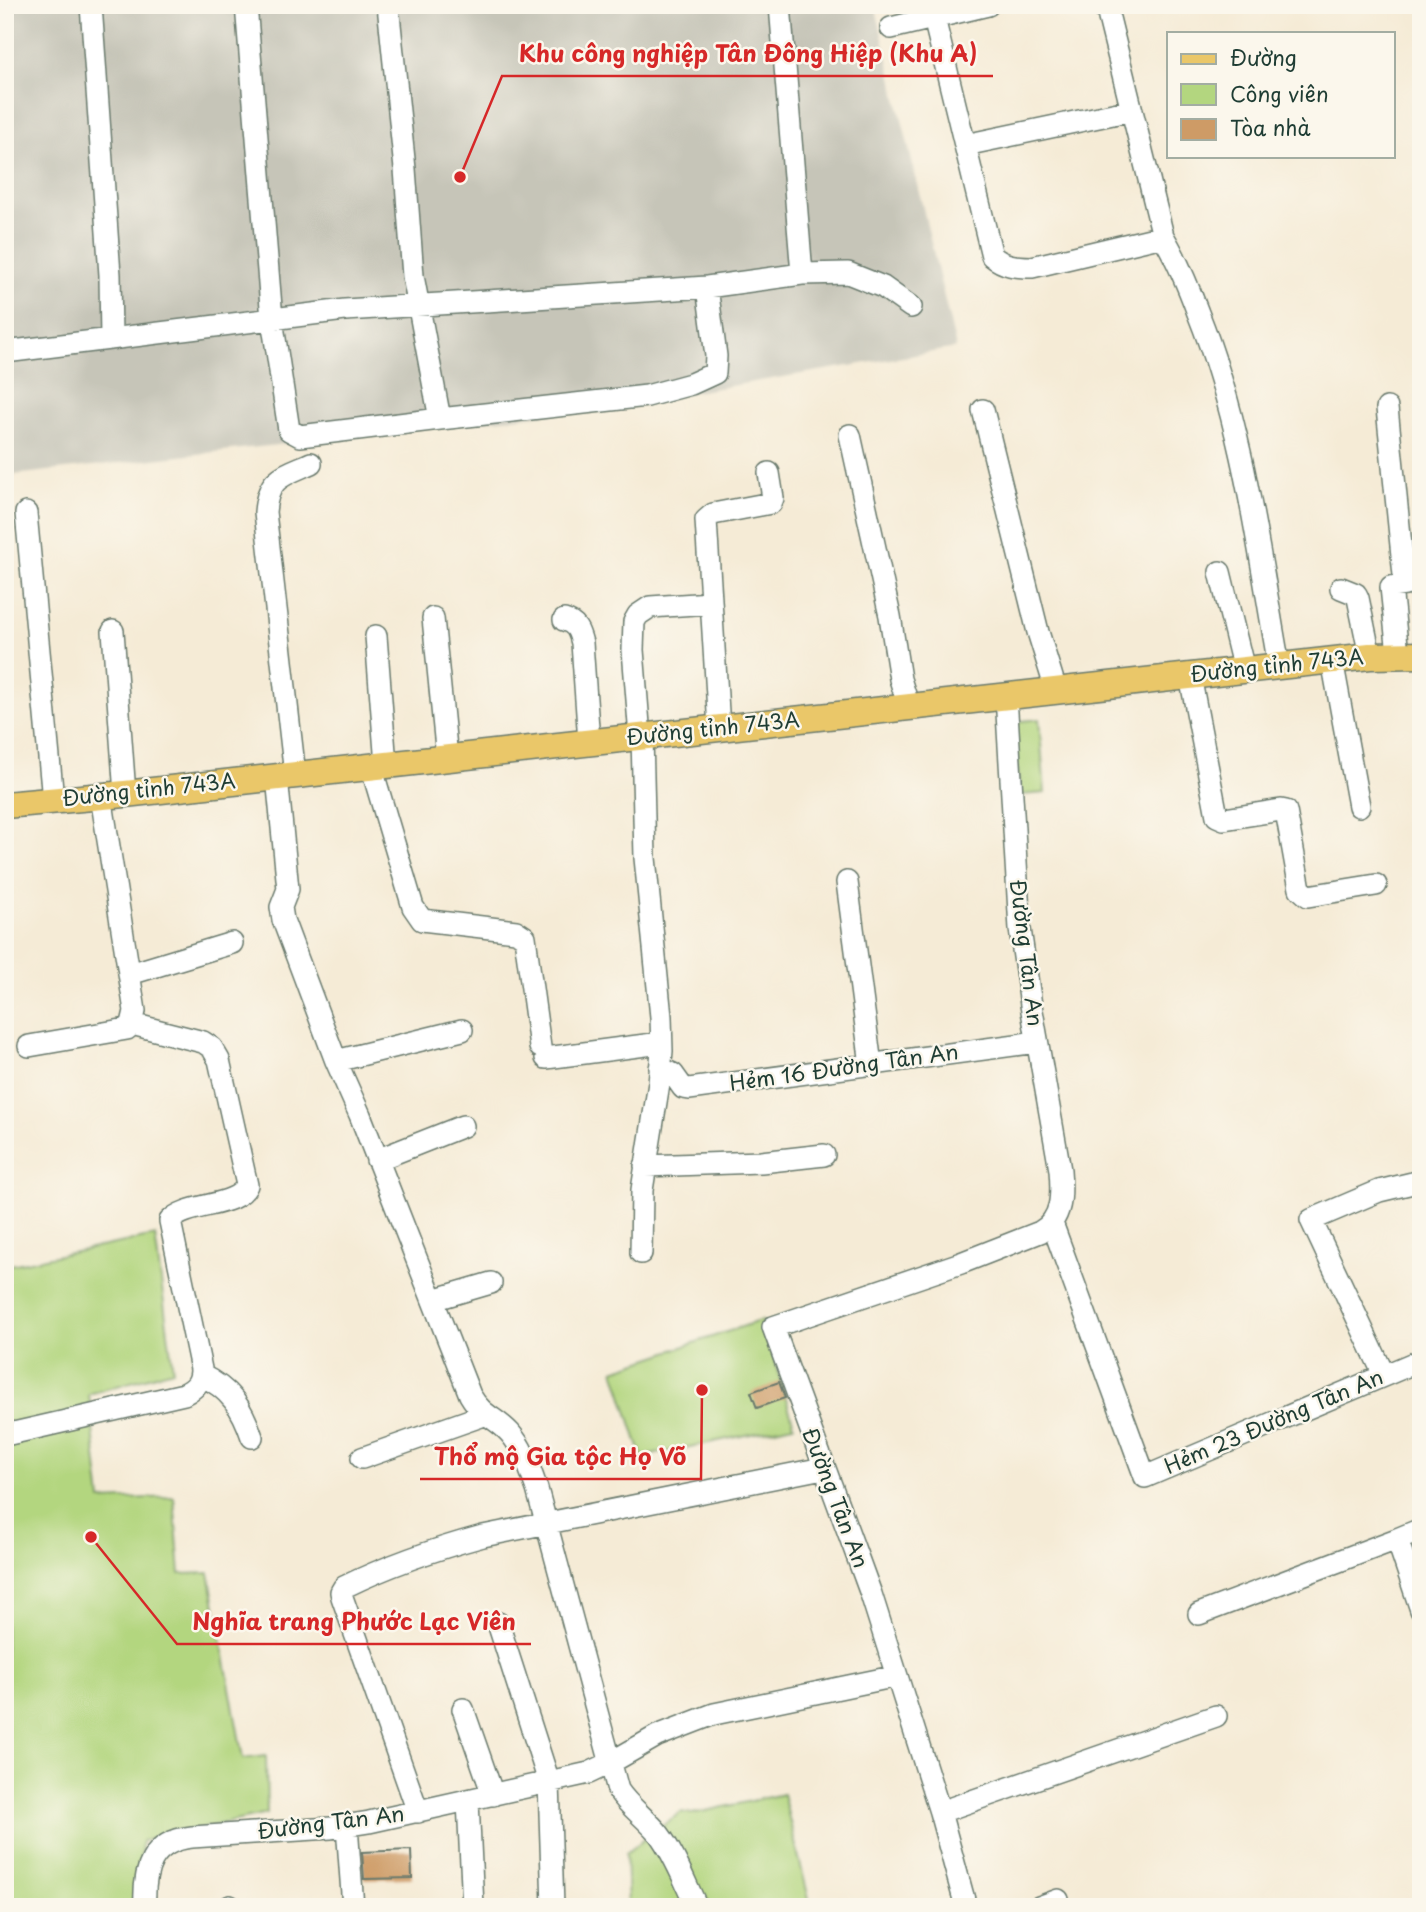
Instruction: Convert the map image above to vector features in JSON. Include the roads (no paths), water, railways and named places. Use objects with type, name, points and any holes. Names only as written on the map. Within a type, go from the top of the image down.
[{"type":"main road","name":"Đường tỉnh 743A","points":[[5,805],[1332,660],[1410,655]]},
{"type":"street","points":[[91,5],[110,275],[111,340]]},
{"type":"street","points":[[246,5],[272,319],[289,430],[300,436],[647,396],[691,384],[715,373],[716,356],[707,286]]},
{"type":"street","points":[[388,5],[413,275],[440,419]]},
{"type":"street","points":[[780,5],[802,274]]},
{"type":"street","points":[[891,28],[988,5]]},
{"type":"street","points":[[1102,5],[1108,14],[1163,236],[1177,258],[1220,374],[1234,428],[1279,666]]},
{"type":"street","points":[[934,18],[992,256],[1014,267],[1032,267],[1163,236]]},
{"type":"street","points":[[965,145],[1132,110]]},
{"type":"street","points":[[5,352],[345,310],[707,286],[802,274],[848,273],[883,288],[911,307]]},
{"type":"street","points":[[1387,408],[1405,585],[1391,587],[1410,655]]},
{"type":"street","points":[[983,410],[1038,632],[1056,690]]},
{"type":"street","points":[[850,435],[890,616],[900,679],[909,707]]},
{"type":"street","points":[[311,463],[277,478],[267,493],[265,512],[286,776],[288,889],[281,906],[283,920],[336,1061],[470,1395],[484,1415],[509,1432],[523,1452],[547,1522],[618,1790],[629,1805],[645,1817],[661,1836],[697,1907]]},
{"type":"street","points":[[719,728],[706,520],[713,514],[771,503],[774,498],[769,473]]},
{"type":"street","points":[[26,513],[53,800]]},
{"type":"street","points":[[1220,572],[1244,670]]},
{"type":"street","points":[[1341,588],[1352,592],[1358,598],[1370,656]]},
{"type":"street","points":[[641,1253],[642,1190],[660,1068],[661,1042],[645,858],[641,737],[633,650],[634,622],[638,615],[650,607],[711,603]]},
{"type":"street","points":[[433,618],[447,758]]},
{"type":"street","points":[[564,620],[572,622],[582,643],[589,742]]},
{"type":"street","points":[[29,1046],[127,1029],[132,1024],[135,1011],[113,795],[113,631]]},
{"type":"street","points":[[376,636],[379,766],[413,907],[418,916],[422,920],[516,931],[525,937],[543,1052],[661,1042]]},
{"type":"street","points":[[1332,660],[1359,806]]},
{"type":"street","points":[[1190,676],[1217,816],[1224,819],[1286,811],[1300,889],[1308,896],[1376,885]]},
{"type":"street","name":"Đường Tân An","points":[[145,1907],[146,1881],[154,1858],[158,1849],[172,1841],[192,1837],[347,1826],[468,1801],[589,1773],[657,1736],[714,1714],[897,1676],[871,1594],[773,1327],[994,1251],[1040,1232],[1052,1223],[1059,1207],[1062,1188],[1019,916],[1006,696]]},
{"type":"street","points":[[847,883],[871,1065]]},
{"type":"street","points":[[130,974],[232,943]]},
{"type":"street","points":[[5,1435],[184,1394],[195,1389],[201,1375],[170,1221],[185,1211],[233,1198],[244,1191],[247,1185],[219,1060],[212,1048],[202,1042],[132,1024]]},
{"type":"street","points":[[336,1061],[462,1030]]},
{"type":"street","name":"Hẻm 16 Đường Tân An","points":[[660,1068],[673,1074],[683,1088],[689,1089],[1037,1042]]},
{"type":"street","points":[[377,1160],[463,1126]]},
{"type":"street","points":[[645,1166],[761,1162],[824,1154]]},
{"type":"street","points":[[1384,1375],[1311,1220],[1379,1191],[1421,1181]]},
{"type":"street","name":"Hẻm 23 Đường Tân An","points":[[1052,1223],[1145,1477],[1421,1360]]},
{"type":"street","points":[[433,1300],[491,1283]]},
{"type":"street","points":[[201,1375],[217,1382],[236,1400],[244,1413],[252,1437]]},
{"type":"street","points":[[362,1458],[484,1415]]},
{"type":"street","points":[[418,1812],[341,1592],[344,1587],[376,1571],[434,1549],[547,1522],[823,1468]]},
{"type":"street","points":[[1199,1614],[1421,1529]]},
{"type":"street","points":[[1397,1539],[1421,1610]]},
{"type":"street","points":[[498,1623],[549,1782],[553,1907]]},
{"type":"street","points":[[897,1676],[940,1812],[966,1907]]},
{"type":"street","points":[[463,1709],[494,1795]]},
{"type":"street","points":[[940,1812],[1216,1716]]},
{"type":"street","points":[[468,1801],[472,1907]]},
{"type":"street","points":[[347,1826],[353,1907]]},
{"type":"place","name":"Khu công nghiệp Tân Đông Hiệp (Khu A)","points":[[460,177]]},
{"type":"place","name":"Thổ mộ Gia tộc Họ Võ","points":[[702,1390]]},
{"type":"place","name":"Nghĩa trang Phước Lạc Viên","points":[[91,1537]]}]
